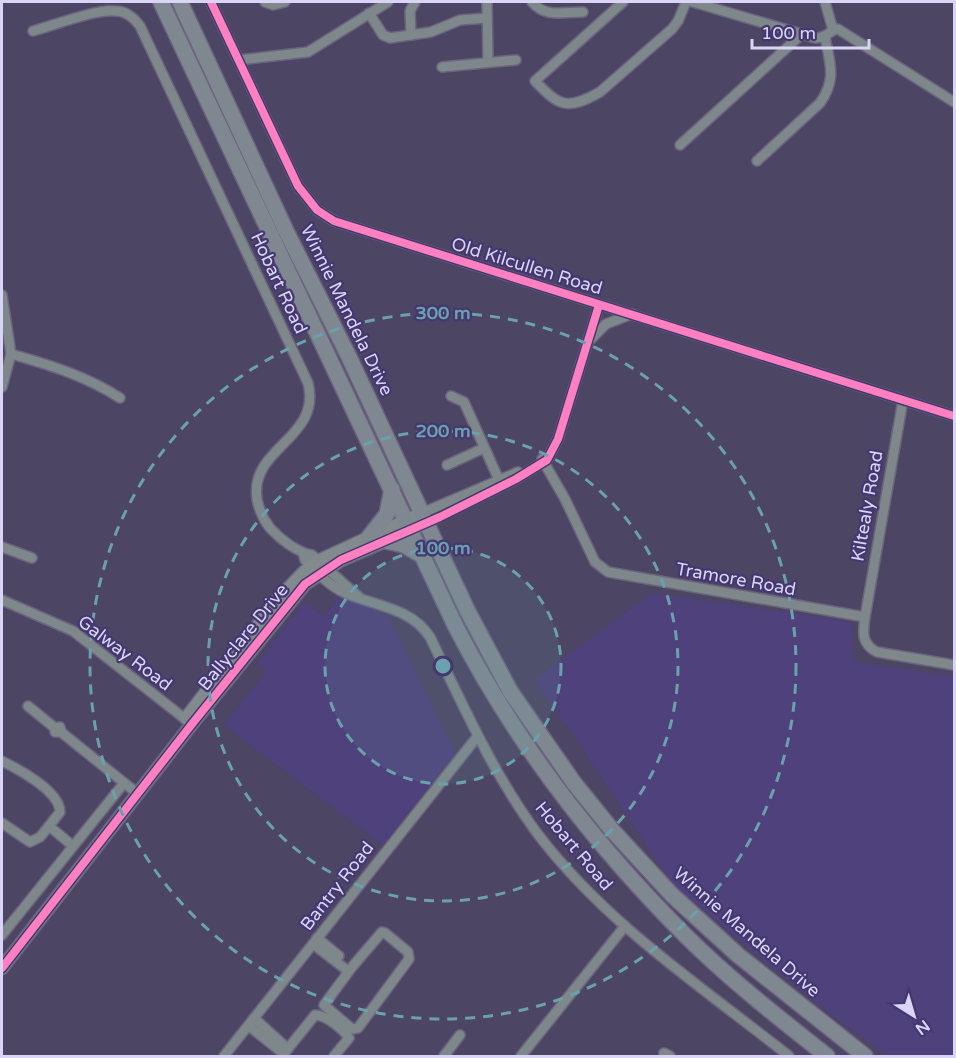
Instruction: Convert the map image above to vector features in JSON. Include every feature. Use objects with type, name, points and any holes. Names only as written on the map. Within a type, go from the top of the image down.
[{"type":"main road","name":"Winnie Mandela Drive","points":[[161,2],[455,625],[514,726],[586,826],[634,881],[695,945],[827,1056]]},
{"type":"main road","name":"Winnie Mandela Drive","points":[[180,2],[286,231],[350,357],[477,631],[503,679],[546,745],[597,812],[656,879],[739,956],[865,1056]]},
{"type":"main road","points":[[369,537],[387,514],[392,489]]},
{"type":"main road","points":[[386,541],[404,544],[423,556]]},
{"type":"street","name":"Old Kilcullen Road","points":[[211,2],[298,186],[317,210],[343,225],[954,416]]},
{"type":"street","points":[[265,2],[273,5],[285,2]]},
{"type":"street","points":[[238,60],[308,52],[388,2]]},
{"type":"street","points":[[411,35],[410,11],[415,2]]},
{"type":"street","points":[[487,2],[488,62]]},
{"type":"street","points":[[532,2],[540,10],[548,13],[583,12]]},
{"type":"street","points":[[623,2],[535,81],[553,100],[569,103],[600,92],[672,29],[686,2]]},
{"type":"street","points":[[693,2],[815,38],[825,37],[838,29],[954,102]]},
{"type":"street","points":[[825,2],[833,30]]},
{"type":"street","name":"Hobart Road","points":[[33,31],[101,12],[117,11],[126,13],[136,21],[144,34],[308,383],[310,396],[306,417],[297,431],[268,459],[256,487],[259,508],[266,522],[275,533],[303,553],[305,560],[319,567],[360,598],[400,612],[423,627],[430,637],[477,737],[538,834],[625,926],[783,1054]]},
{"type":"street","points":[[369,13],[386,37],[431,32],[460,20],[487,18]]},
{"type":"street","points":[[680,146],[802,34]]},
{"type":"street","points":[[757,161],[820,103],[828,92],[832,71],[825,37]]},
{"type":"street","points":[[442,67],[516,60]]},
{"type":"street","points":[[2,295],[11,354],[2,387]]},
{"type":"street","name":"Ballyclare Drive","points":[[424,518],[516,479],[543,461],[560,429],[599,305]]},
{"type":"street","points":[[588,344],[606,324],[632,314]]},
{"type":"street","points":[[11,354],[57,367],[99,385],[120,398]]},
{"type":"street","points":[[451,396],[464,402],[499,480]]},
{"type":"street","name":"Kiltealy Road","points":[[903,400],[865,617],[864,641],[872,650],[954,665]]},
{"type":"street","points":[[447,465],[484,448]]},
{"type":"street","name":"Ballyclare Drive","points":[[2,955],[132,789],[189,721],[278,599],[319,567],[369,537],[409,525],[499,480],[543,461]]},
{"type":"street","name":"Tramore Road","points":[[543,461],[565,499],[595,562],[602,569],[617,575],[865,617]]},
{"type":"street","name":"Ballyclare Drive","points":[[319,567],[386,541],[409,525]]},
{"type":"street","points":[[2,547],[32,558]]},
{"type":"street","name":"Galway Road","points":[[2,600],[73,631],[189,721]]},
{"type":"street","points":[[2,935],[73,846],[132,789],[28,706]]},
{"type":"street","name":"Bantry Road","points":[[225,1056],[477,737]]},
{"type":"street","points":[[2,761],[34,780],[58,802],[60,812],[40,837],[30,842],[2,823]]},
{"type":"street","name":"Ballyclare Drive","points":[[2,968],[132,789]]},
{"type":"street","points":[[49,826],[73,846]]},
{"type":"street","points":[[521,1056],[625,926]]},
{"type":"street","points":[[382,932],[409,954],[409,959],[355,1030],[324,1005],[350,969],[382,932]]},
{"type":"street","points":[[315,941],[350,969]]},
{"type":"street","points":[[251,1022],[285,1053],[315,1015],[321,1015],[349,1038],[334,1056]]},
{"type":"street","points":[[444,1056],[460,1035]]},
{"type":"shaded area","points":[[345,590],[389,618],[455,754],[383,845],[224,725],[266,671],[257,663],[305,602],[323,616]]},
{"type":"shaded area","points":[[652,593],[851,622],[854,662],[954,676],[954,1056],[887,1056],[816,1003],[673,885],[534,680]]},
{"type":"cycle path","points":[[211,2],[298,186],[317,210],[334,221],[954,416]]},
{"type":"cycle path","points":[[2,968],[192,724],[305,584],[341,560],[440,517],[516,479],[547,460],[558,439],[599,305]]}]
